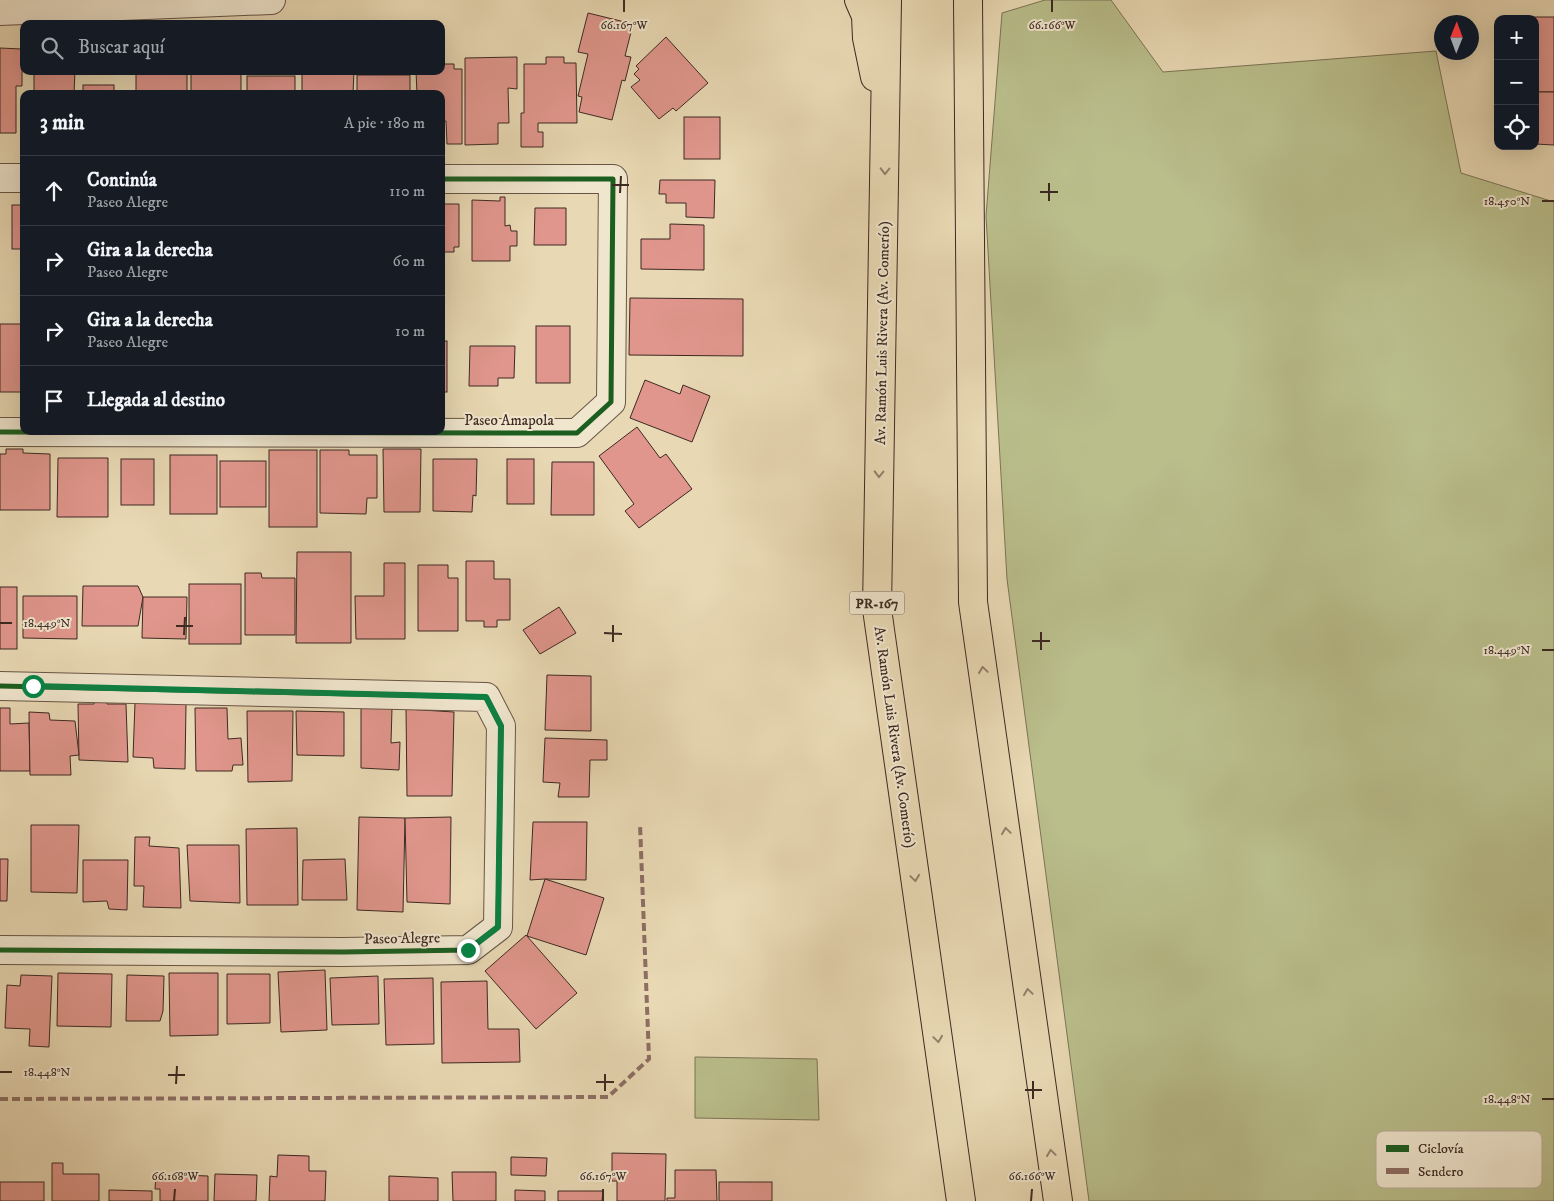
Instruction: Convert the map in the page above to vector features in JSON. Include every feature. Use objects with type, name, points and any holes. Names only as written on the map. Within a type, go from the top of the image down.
[{"type":"main road","points":[[860,0],[866,16],[867,38],[885,135]]},
{"type":"main road","name":"Av. Ramón Luis Rivera (Av. Comerío)","points":[[888,0],[877,609],[961,1201]]},
{"type":"main road","points":[[968,0],[973,602],[1058,1201]]},
{"type":"main road","points":[[968,33],[981,0]]},
{"type":"street","points":[[0,12],[271,0]]},
{"type":"street","points":[[0,178],[20,178]]},
{"type":"street","name":"Paseo Amapola","points":[[445,179],[613,179],[611,402],[577,433],[445,433]]},
{"type":"street","name":"Paseo Amapola","points":[[0,432],[20,432]]},
{"type":"street","name":"Paseo Alegre","points":[[0,686],[486,697],[501,726],[498,927],[468,950],[343,952],[0,950]]},
{"type":"green space","points":[[1045,0],[1111,0],[1163,72],[1434,51],[1434,60],[1438,60],[1461,173],[1554,202],[1554,1201],[1089,1201],[1007,579],[986,216],[1002,13]]},
{"type":"green space","points":[[695,1057],[817,1059],[819,1120],[695,1118]]},
{"type":"building","points":[[588,13],[633,24],[625,56],[631,57],[625,81],[622,80],[612,120],[579,112],[582,97],[578,96],[588,54],[578,52]]},
{"type":"building","points":[[1539,17],[1554,17],[1554,92],[1539,92]]},
{"type":"building","points":[[666,37],[708,83],[676,111],[673,108],[659,119],[631,87],[640,80],[634,74],[639,69],[636,66]]},
{"type":"building","points":[[0,48],[20,49],[22,86],[16,86],[16,133],[0,133]]},
{"type":"building","points":[[517,57],[517,89],[508,88],[509,123],[498,123],[498,144],[465,145],[465,58]]},
{"type":"building","points":[[546,57],[564,57],[564,63],[576,63],[577,123],[538,123],[538,132],[543,132],[543,147],[521,147],[521,113],[524,113],[524,64],[546,64]]},
{"type":"building","points":[[445,64],[454,64],[454,69],[462,69],[462,144],[447,144],[445,90],[417,90],[416,75],[445,75]]},
{"type":"building","points":[[34,75],[75,75],[74,90],[34,90]]},
{"type":"building","points":[[136,75],[187,75],[187,90],[136,90]]},
{"type":"building","points":[[191,75],[241,75],[241,90],[191,90]]},
{"type":"building","points":[[302,75],[354,75],[353,90],[302,90]]},
{"type":"building","points":[[357,75],[410,75],[410,90],[357,90]]},
{"type":"building","points":[[247,76],[295,76],[295,90],[247,90]]},
{"type":"building","points":[[83,85],[114,85],[114,90],[83,90]]},
{"type":"building","points":[[1539,92],[1554,92],[1554,145],[1539,144]]},
{"type":"building","points":[[684,117],[720,117],[720,159],[684,159]]},
{"type":"building","points":[[660,180],[715,180],[714,218],[686,217],[686,203],[666,203],[666,194],[659,194]]},
{"type":"building","points":[[500,197],[505,197],[505,226],[510,225],[511,231],[517,231],[517,246],[510,246],[510,261],[472,261],[472,200],[500,201]]},
{"type":"building","points":[[445,204],[459,204],[459,247],[454,247],[454,252],[445,252]]},
{"type":"building","points":[[12,205],[20,205],[20,249],[12,249]]},
{"type":"building","points":[[535,208],[566,208],[566,245],[534,245]]},
{"type":"building","points":[[670,224],[704,225],[704,270],[641,269],[641,239],[670,239]]},
{"type":"building","points":[[630,298],[743,299],[743,356],[629,355]]},
{"type":"building","points":[[0,324],[20,324],[20,392],[0,392]]},
{"type":"building","points":[[536,326],[570,326],[570,383],[536,383]]},
{"type":"building","points":[[445,341],[447,341],[447,392],[445,392]]},
{"type":"building","points":[[470,346],[515,346],[514,378],[498,378],[498,386],[469,386]]},
{"type":"building","points":[[645,380],[680,394],[683,385],[710,396],[692,442],[630,418]]},
{"type":"building","points":[[637,427],[660,458],[666,454],[692,489],[639,528],[625,511],[634,504],[599,456]]},
{"type":"building","points":[[6,449],[23,449],[23,453],[50,454],[50,510],[0,510],[0,454],[6,454]]},
{"type":"building","points":[[383,449],[421,449],[420,512],[384,512]]},
{"type":"building","points":[[269,450],[317,450],[317,527],[269,527]]},
{"type":"building","points":[[320,450],[349,450],[349,455],[377,455],[377,498],[367,498],[366,514],[320,513]]},
{"type":"building","points":[[170,455],[217,455],[217,514],[170,514]]},
{"type":"building","points":[[58,458],[108,458],[108,517],[57,517]]},
{"type":"building","points":[[121,459],[154,459],[154,505],[121,505]]},
{"type":"building","points":[[433,459],[477,459],[476,496],[473,495],[472,512],[433,511]]},
{"type":"building","points":[[507,459],[534,459],[534,504],[507,504]]},
{"type":"building","points":[[220,461],[266,461],[266,507],[220,507]]},
{"type":"building","points":[[552,462],[594,462],[594,515],[551,515]]},
{"type":"building","points":[[297,552],[351,552],[351,643],[296,643]]},
{"type":"building","points":[[466,561],[494,561],[494,579],[510,579],[510,620],[497,620],[497,627],[484,627],[484,621],[466,621]]},
{"type":"building","points":[[384,563],[405,563],[405,639],[356,639],[355,596],[384,596]]},
{"type":"building","points":[[418,565],[448,565],[448,578],[458,578],[458,631],[418,631]]},
{"type":"building","points":[[245,573],[261,573],[262,578],[295,578],[295,635],[245,635]]},
{"type":"building","points":[[189,584],[241,584],[241,644],[189,644]]},
{"type":"building","points":[[83,586],[138,586],[143,597],[138,626],[82,626]]},
{"type":"building","points":[[0,587],[17,587],[17,649],[0,649]]},
{"type":"building","points":[[23,596],[77,596],[77,639],[23,638]]},
{"type":"building","points":[[143,597],[187,597],[186,639],[142,638]]},
{"type":"building","points":[[559,607],[576,633],[540,654],[523,630]]},
{"type":"building","points":[[547,675],[591,676],[591,731],[545,730]]},
{"type":"building","points":[[94,699],[106,699],[107,704],[126,704],[128,762],[79,760],[78,704],[94,704]]},
{"type":"building","points":[[135,703],[186,704],[185,769],[154,768],[153,758],[133,757]]},
{"type":"building","points":[[0,708],[10,708],[10,724],[29,723],[30,771],[0,771]]},
{"type":"building","points":[[195,708],[227,708],[228,739],[241,738],[243,765],[233,765],[232,771],[196,771]]},
{"type":"building","points":[[361,708],[392,708],[391,743],[400,742],[399,770],[361,768]]},
{"type":"building","points":[[406,709],[454,712],[452,796],[407,796]]},
{"type":"building","points":[[247,711],[293,711],[292,781],[248,782]]},
{"type":"building","points":[[296,711],[344,712],[344,756],[297,755]]},
{"type":"building","points":[[29,712],[49,713],[50,720],[75,721],[79,755],[70,756],[71,775],[30,775]]},
{"type":"building","points":[[545,738],[607,740],[607,760],[590,760],[589,797],[558,797],[560,783],[543,782]]},
{"type":"building","points":[[359,817],[405,818],[403,912],[357,910]]},
{"type":"building","points":[[451,817],[450,904],[407,902],[405,818]]},
{"type":"building","points":[[533,822],[587,822],[586,880],[530,880]]},
{"type":"building","points":[[31,825],[79,825],[77,893],[31,892]]},
{"type":"building","points":[[297,828],[298,905],[247,905],[246,829]]},
{"type":"building","points":[[135,837],[150,837],[149,846],[179,848],[181,908],[143,907],[144,886],[134,886]]},
{"type":"building","points":[[187,845],[239,845],[240,903],[190,901]]},
{"type":"building","points":[[0,859],[8,859],[7,901],[0,901]]},
{"type":"building","points":[[345,859],[347,900],[302,900],[303,860]]},
{"type":"building","points":[[83,860],[128,860],[127,910],[109,909],[107,901],[83,902]]},
{"type":"building","points":[[545,879],[604,898],[586,955],[527,936]]},
{"type":"building","points":[[526,935],[577,993],[536,1029],[485,971]]},
{"type":"building","points":[[325,970],[327,1030],[281,1032],[278,972]]},
{"type":"building","points":[[58,973],[112,974],[111,1027],[57,1026]]},
{"type":"building","points":[[169,973],[218,973],[218,1035],[170,1036]]},
{"type":"building","points":[[227,974],[270,974],[270,1023],[227,1024]]},
{"type":"building","points":[[21,975],[52,976],[49,1047],[29,1046],[30,1029],[5,1028],[7,985],[20,986]]},
{"type":"building","points":[[127,975],[164,976],[163,1011],[160,1021],[126,1021]]},
{"type":"building","points":[[378,976],[379,1024],[332,1025],[330,978]]},
{"type":"building","points":[[433,978],[434,1044],[386,1045],[384,979]]},
{"type":"building","points":[[487,981],[488,1029],[519,1029],[520,1062],[442,1063],[441,982]]},
{"type":"building","points":[[612,1153],[666,1154],[665,1201],[617,1201],[617,1181],[612,1181]]},
{"type":"building","points":[[278,1155],[309,1156],[309,1171],[326,1171],[325,1201],[269,1201],[270,1176],[277,1177]]},
{"type":"building","points":[[511,1157],[547,1158],[546,1176],[511,1175]]},
{"type":"building","points":[[52,1163],[63,1163],[63,1174],[99,1174],[99,1201],[52,1201]]},
{"type":"building","points":[[675,1170],[716,1170],[717,1201],[667,1201],[667,1198],[675,1198]]},
{"type":"building","points":[[452,1172],[496,1172],[496,1201],[453,1201]]},
{"type":"building","points":[[156,1174],[208,1176],[208,1201],[160,1201],[160,1189],[155,1189]]},
{"type":"building","points":[[215,1174],[257,1175],[256,1201],[214,1201]]},
{"type":"building","points":[[389,1176],[438,1178],[438,1201],[389,1201]]},
{"type":"building","points":[[0,1182],[44,1182],[44,1201],[0,1201]]},
{"type":"building","points":[[719,1182],[772,1182],[772,1201],[719,1201]]},
{"type":"building","points":[[109,1190],[152,1191],[152,1201],[109,1201]]},
{"type":"building","points":[[515,1190],[545,1191],[545,1201],[515,1201]]},
{"type":"building","points":[[558,1191],[603,1191],[602,1201],[558,1201]]},
{"type":"marked path","points":[[0,1099],[608,1097],[649,1059],[640,824]]},
{"type":"cycle path","points":[[445,179],[613,179],[611,402],[577,433],[445,433]]},
{"type":"cycle path","points":[[0,432],[20,432]]},
{"type":"cycle path","points":[[0,686],[486,697],[501,726],[498,927],[468,950],[343,952],[0,950]]},
{"type":"route","points":[[33,686],[486,697],[501,726],[498,927],[468,950]]}]
